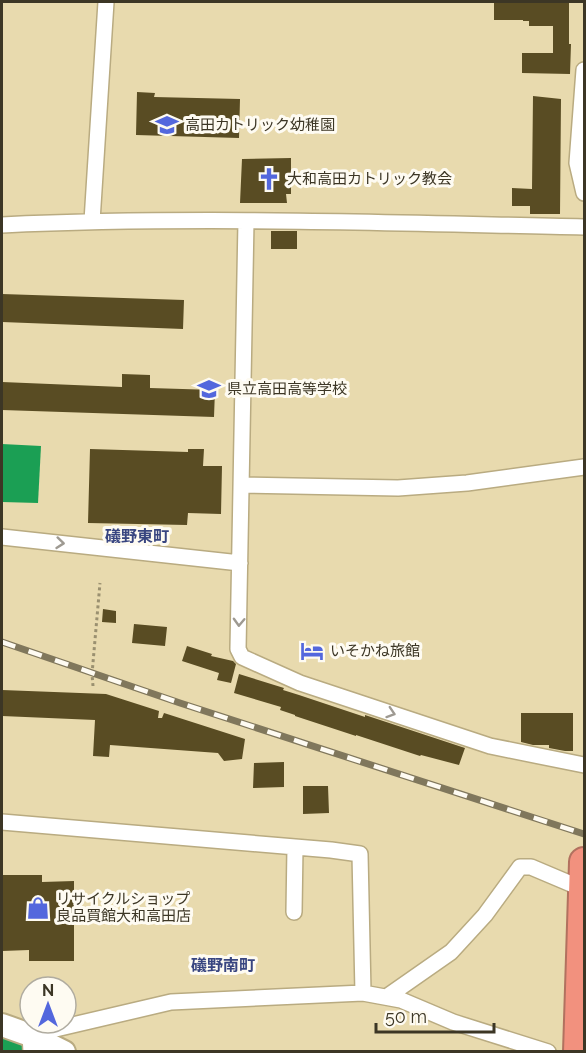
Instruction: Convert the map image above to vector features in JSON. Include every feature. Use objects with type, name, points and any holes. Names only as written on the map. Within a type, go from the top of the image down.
[{"type":"highway","points":[[578,1052],[584,875]]},
{"type":"main road","points":[[2,1025],[31,1046],[64,1052]]},
{"type":"street","points":[[92,221],[106,2]]},
{"type":"street","points":[[585,70],[576,163],[585,192]]},
{"type":"street","points":[[2,225],[92,221],[246,221],[585,226]]},
{"type":"street","points":[[246,221],[238,649],[242,657],[300,683],[490,746],[585,765]]},
{"type":"street","points":[[242,485],[398,488],[467,483],[585,467]]},
{"type":"street","points":[[2,537],[240,563]]},
{"type":"street","points":[[2,822],[360,854],[363,993]]},
{"type":"street","points":[[294,912],[295,847]]},
{"type":"street","points":[[388,996],[451,952],[485,915],[520,867],[584,875]]},
{"type":"street","points":[[31,1046],[171,1002],[363,993],[401,1000],[453,1022],[548,1052]]},
{"type":"path","points":[[93,686],[92,674],[100,582]]},
{"type":"shaded area","points":[[2,444],[41,446],[38,503],[2,502]]},
{"type":"building","points":[[494,2],[569,2],[570,74],[522,73],[522,53],[553,53],[553,26],[529,26],[529,21],[523,20],[494,20]]},
{"type":"building","points":[[137,92],[155,93],[154,97],[240,99],[239,138],[136,135]]},
{"type":"building","points":[[533,96],[561,99],[560,214],[530,214],[530,206],[512,206],[512,188],[532,189]]},
{"type":"building","points":[[291,158],[291,194],[286,194],[287,203],[240,203],[242,159]]},
{"type":"building","points":[[271,231],[297,231],[297,249],[271,249]]},
{"type":"building","points":[[2,294],[184,300],[183,329],[2,322]]},
{"type":"building","points":[[122,374],[150,375],[150,388],[215,390],[214,417],[2,410],[2,382],[122,387]]},
{"type":"building","points":[[90,449],[188,452],[188,449],[204,449],[203,466],[222,466],[221,514],[188,513],[187,525],[88,523]]},
{"type":"building","points":[[103,609],[116,611],[116,623],[102,622]]},
{"type":"building","points":[[134,624],[167,627],[165,646],[132,643]]},
{"type":"building","points":[[187,646],[212,654],[211,656],[233,661],[236,664],[231,683],[217,680],[219,673],[182,661]]},
{"type":"building","points":[[239,674],[465,748],[459,765],[420,756],[356,736],[295,716],[280,710],[281,707],[234,693]]},
{"type":"building","points":[[2,690],[106,694],[159,711],[158,718],[162,718],[164,713],[245,739],[242,759],[224,761],[218,753],[110,745],[109,757],[93,756],[95,720],[2,716]]},
{"type":"building","points":[[521,713],[573,713],[573,751],[549,748],[549,745],[521,742]]},
{"type":"building","points":[[284,762],[284,787],[253,788],[254,763]]},
{"type":"building","points":[[303,786],[328,786],[329,813],[303,814]]},
{"type":"building","name":"リサイクルショップ 良品買館大和高田店","points":[[2,875],[42,875],[42,882],[74,881],[74,961],[29,961],[29,950],[2,951]]},
{"type":"waterway","points":[[2,1043],[19,1052]]},
{"type":"railway","points":[[2,642],[180,703],[584,834]]},
{"type":"place","name":"高田カトリック幼稚園","points":[[167,125]]},
{"type":"place","name":"大和高田カトリック教会","points":[[269,179]]},
{"type":"place","name":"県立高田高等学校","points":[[209,389]]},
{"type":"place","name":"いそかね旅館","points":[[312,651]]},
{"type":"place","name":"リサイクルショップ 良品買館大和高田店","points":[[38,908]]},
{"type":"district","name":"礒野東町","points":[[137,536]]},
{"type":"district","name":"礒野南町","points":[[223,965]]}]
